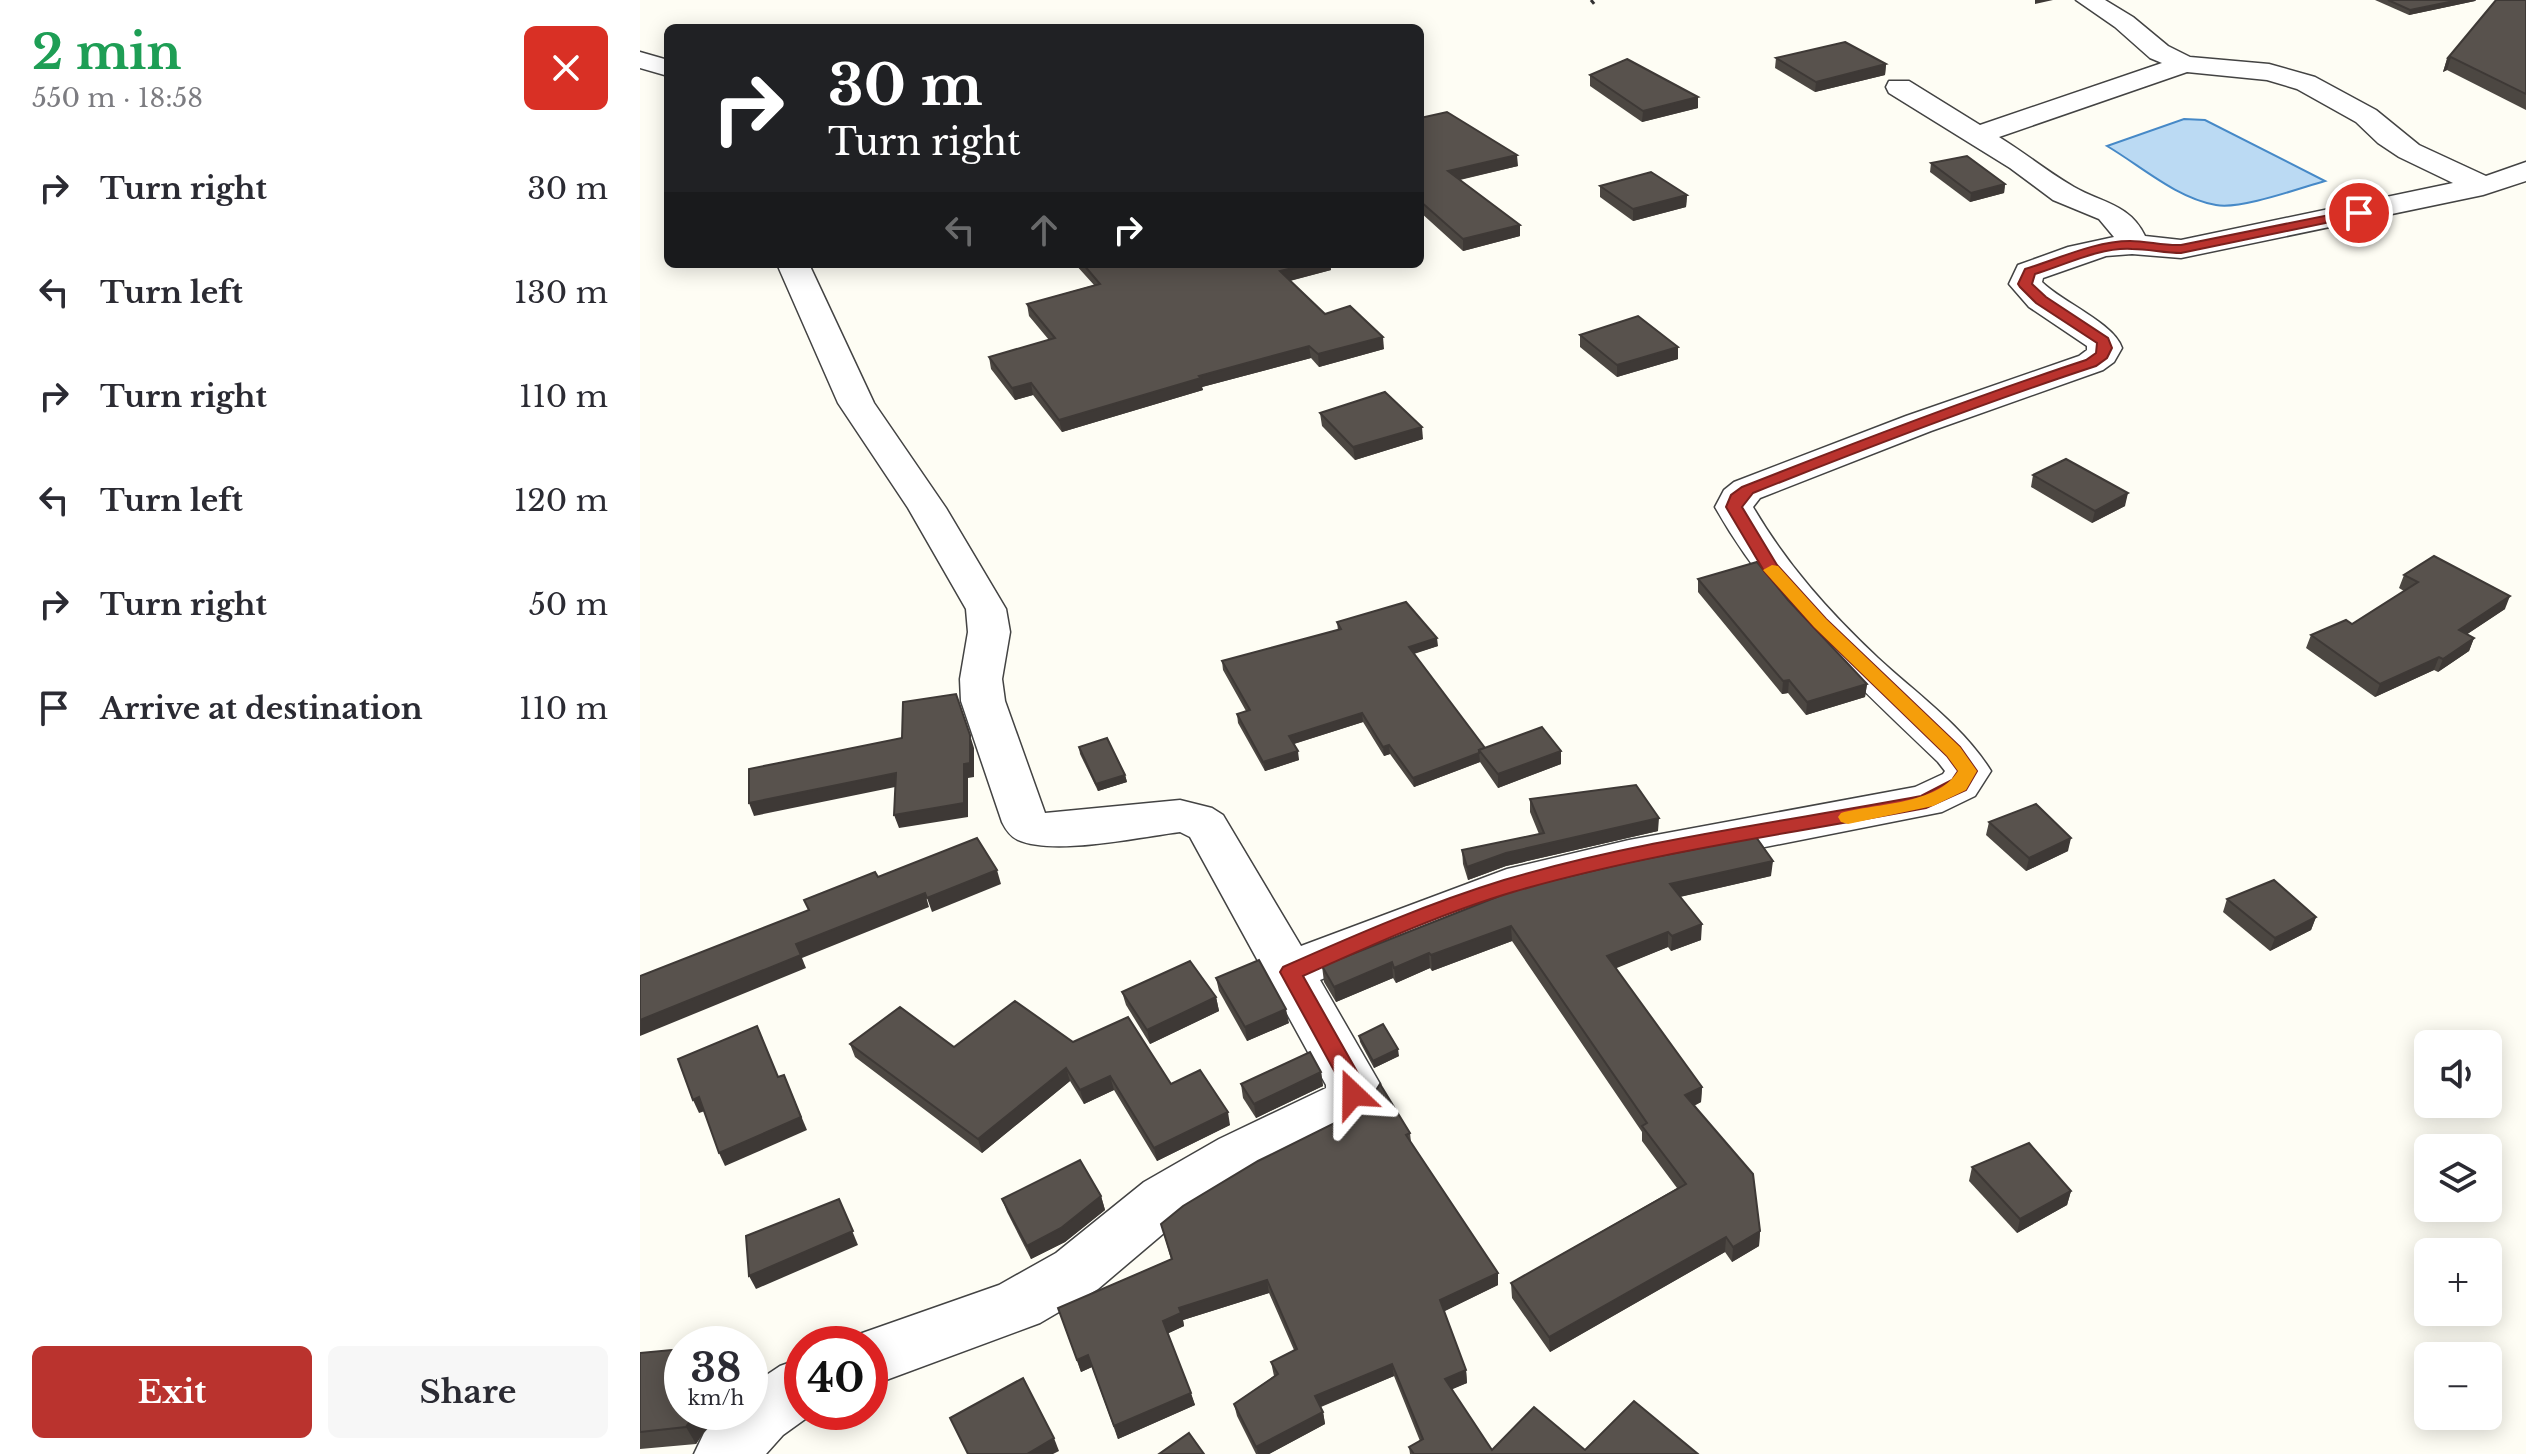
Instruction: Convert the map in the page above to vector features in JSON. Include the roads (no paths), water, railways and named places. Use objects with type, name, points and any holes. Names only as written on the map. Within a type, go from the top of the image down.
[{"type":"street","points":[[2093,2],[2129,0]]},
{"type":"street","points":[[2093,2],[2124,22],[2159,52],[2185,64],[2269,72],[2306,83],[2366,116],[2409,151],[2483,186]]},
{"type":"street","points":[[640,60],[664,67]]},
{"type":"street","points":[[1975,136],[2185,64]]},
{"type":"street","points":[[1899,87],[2020,162],[2064,194],[2110,213],[2125,227],[2133,245]]},
{"type":"street","points":[[1290,972],[1507,886],[1629,857],[1926,801],[1959,785],[1968,771],[1954,751],[1802,604],[1770,568],[1734,507],[1737,498],[1747,490],[1994,395],[2091,363],[2102,355],[2105,348],[2103,341],[2041,300],[2025,284],[2029,272],[2047,264],[2109,247],[2133,245],[2157,250],[2181,249],[2483,186],[2526,171]]},
{"type":"street","points":[[795,268],[856,403],[927,508],[986,609],[989,632],[981,679],[983,701],[1025,822],[1033,828],[1049,831],[1180,816],[1196,819],[1207,826],[1353,1084],[1353,1094],[1346,1103],[1239,1155],[1164,1199],[1077,1271],[1019,1304],[888,1351]]},
{"type":"street","points":[[726,1454],[733,1442],[761,1414],[784,1398]]},
{"type":"water","points":[[2184,119],[2205,120],[2325,181],[2254,201],[2216,205],[2173,189],[2107,146]]}]
